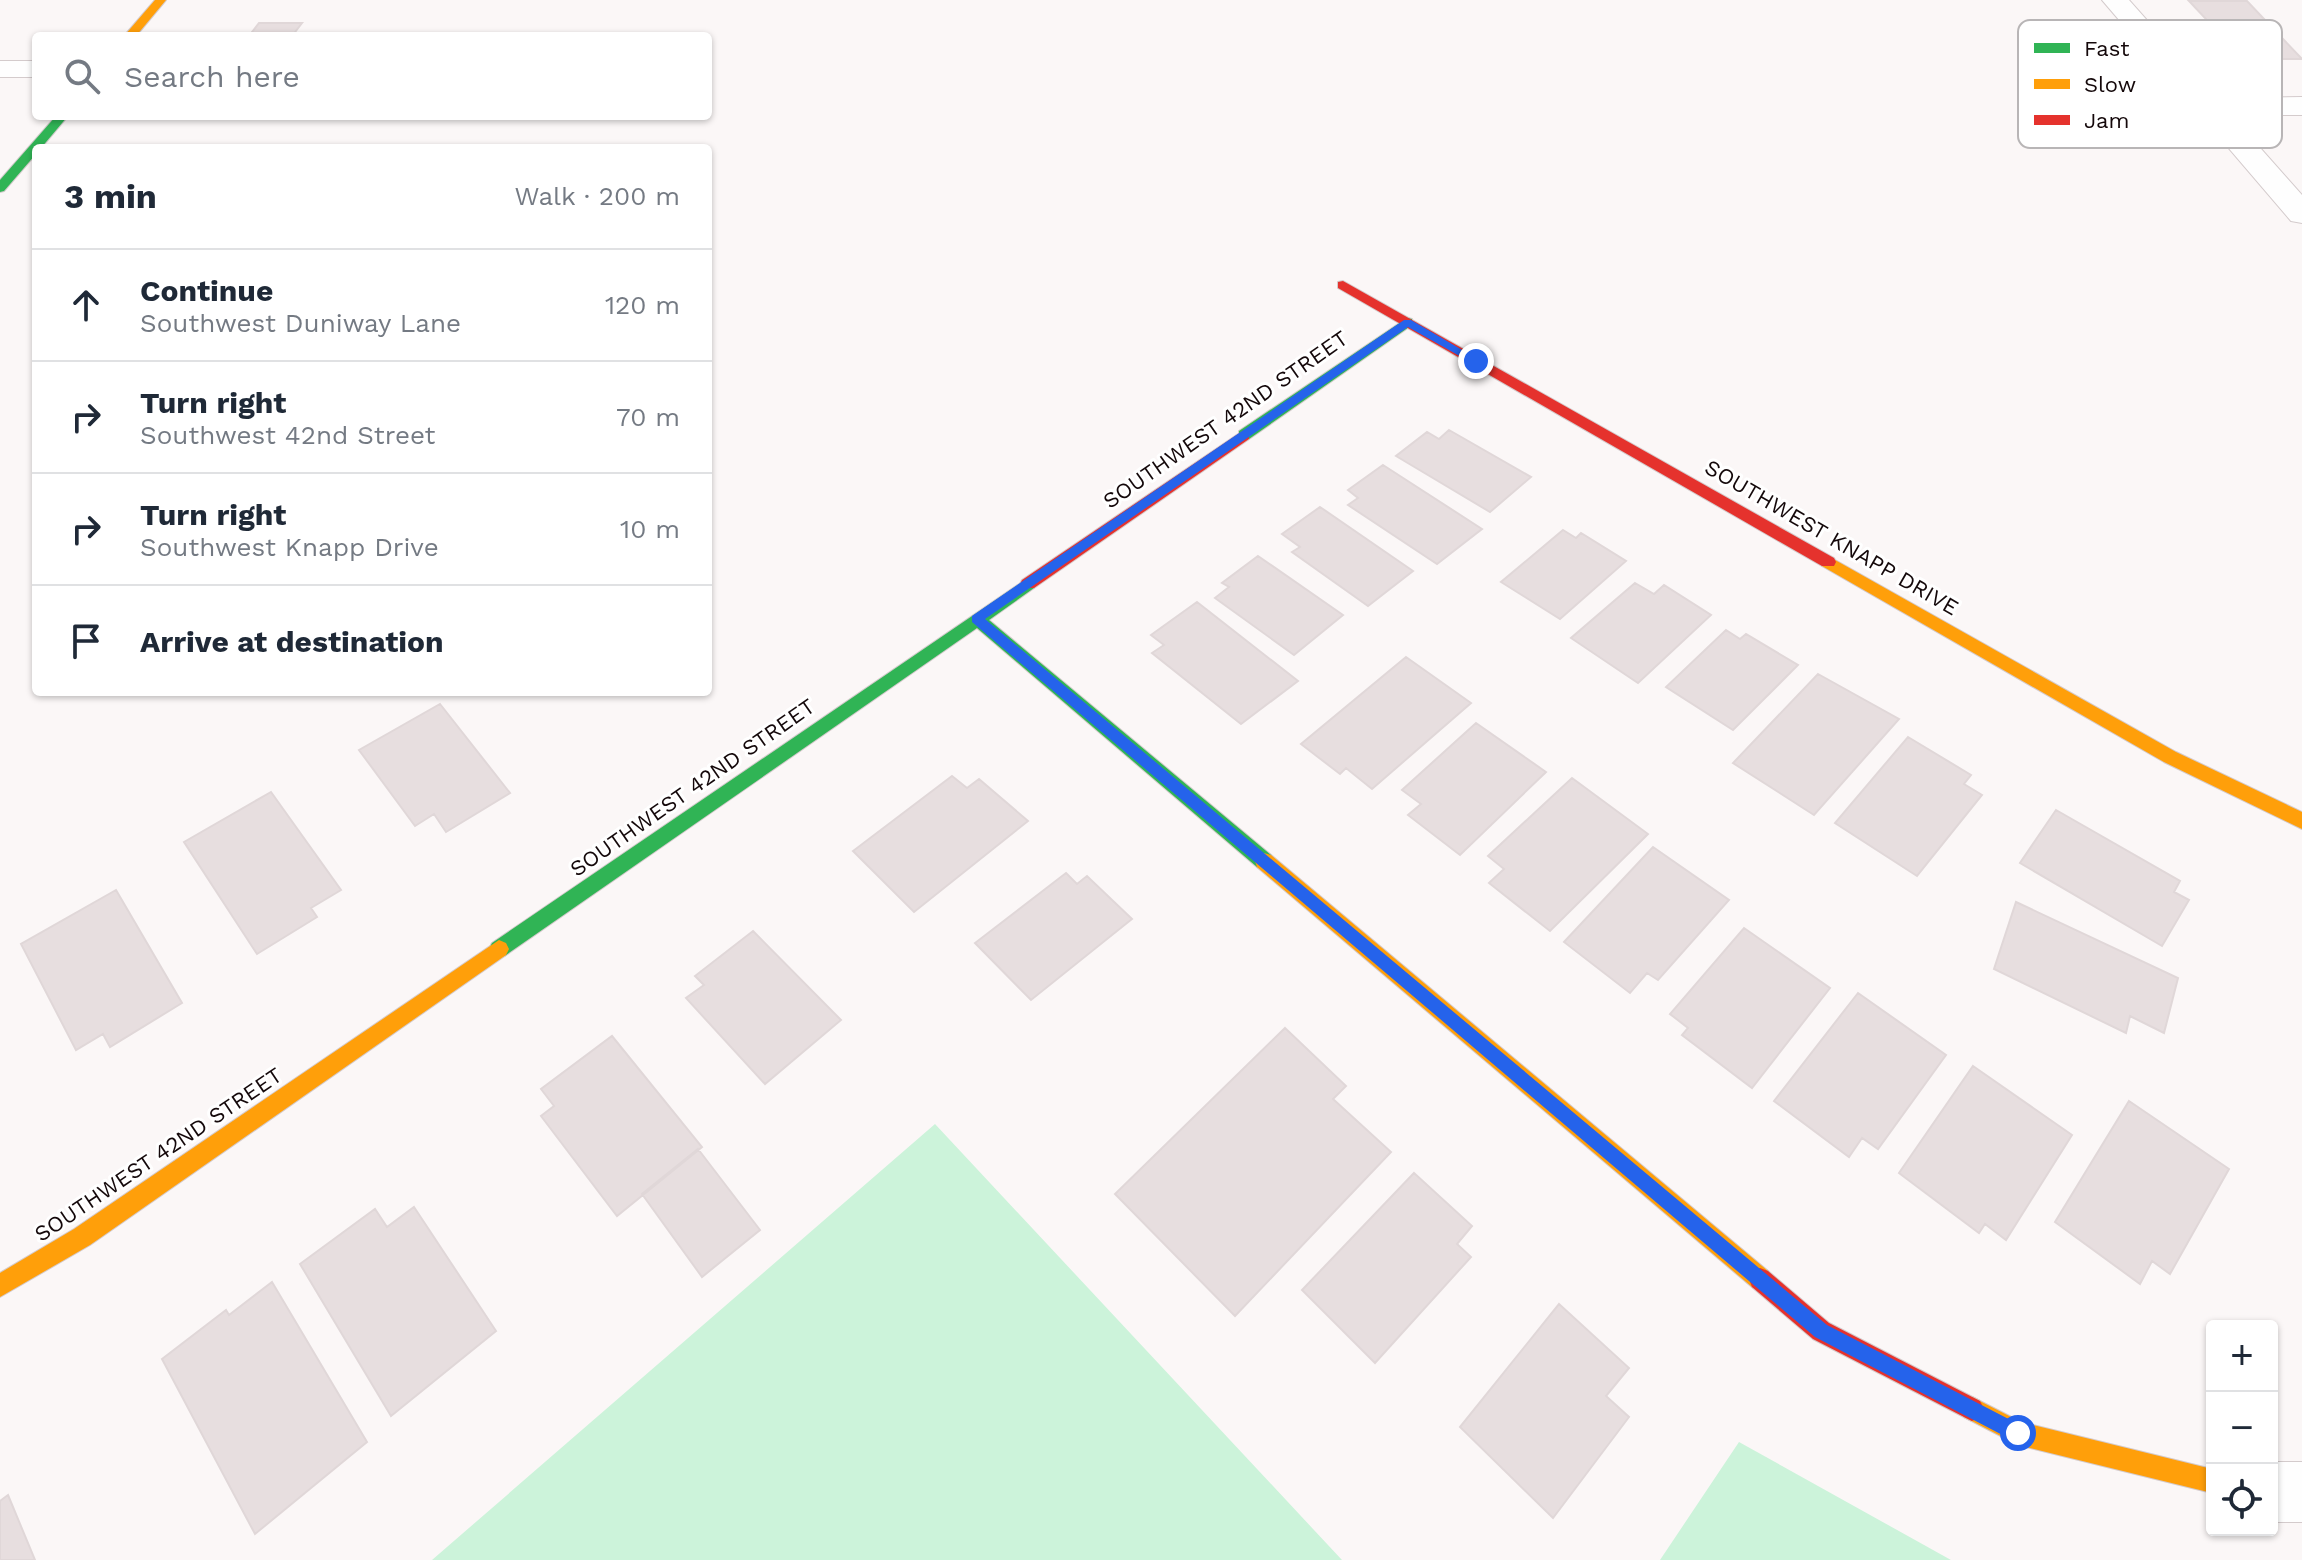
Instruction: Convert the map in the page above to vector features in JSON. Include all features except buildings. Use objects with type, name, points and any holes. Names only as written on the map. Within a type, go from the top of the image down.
[{"type":"street","points":[[133,32],[161,0]]},
{"type":"street","points":[[2115,0],[2132,20]]},
{"type":"street","points":[[0,69],[32,69]]},
{"type":"street","points":[[2282,106],[2302,106]]},
{"type":"street","points":[[38,144],[59,120]]},
{"type":"street","points":[[2244,148],[2302,214]]},
{"type":"street","points":[[0,188],[32,151]]},
{"type":"street","name":"SOUTHWEST KNAPP DRIVE","points":[[1343,285],[2170,757],[2302,821]]},
{"type":"street","name":"SOUTHWEST 42ND STREET","points":[[0,1286],[82,1237],[1407,322]]},
{"type":"street","points":[[977,619],[1821,1331],[2018,1433],[2206,1480]]},
{"type":"street","points":[[2278,1492],[2302,1492]]},
{"type":"green space","points":[[935,1124],[1342,1560],[432,1560]]},
{"type":"green space","points":[[1739,1442],[1951,1560],[1660,1560]]},
{"type":"traffic: fast","points":[[38,144],[59,120]]},
{"type":"traffic: fast","points":[[0,188],[32,151]]},
{"type":"traffic: fast","points":[[1244,435],[1407,322]]},
{"type":"traffic: fast","points":[[499,949],[1028,584]]},
{"type":"traffic: fast","points":[[977,619],[1264,861]]},
{"type":"traffic: slow","points":[[133,32],[161,0]]},
{"type":"traffic: slow","points":[[1828,562],[2170,757],[2302,821]]},
{"type":"traffic: slow","points":[[1264,861],[1760,1279]]},
{"type":"traffic: slow","points":[[0,1286],[82,1237],[499,949]]},
{"type":"traffic: slow","points":[[1972,1409],[2018,1433],[2206,1480]]},
{"type":"traffic: jam","points":[[1343,285],[1828,562]]},
{"type":"traffic: jam","points":[[1028,584],[1244,435]]},
{"type":"traffic: jam","points":[[1760,1279],[1821,1331],[1972,1409]]},
{"type":"route","points":[[1476,361],[1407,322],[977,619],[1821,1331],[2018,1433]]}]
